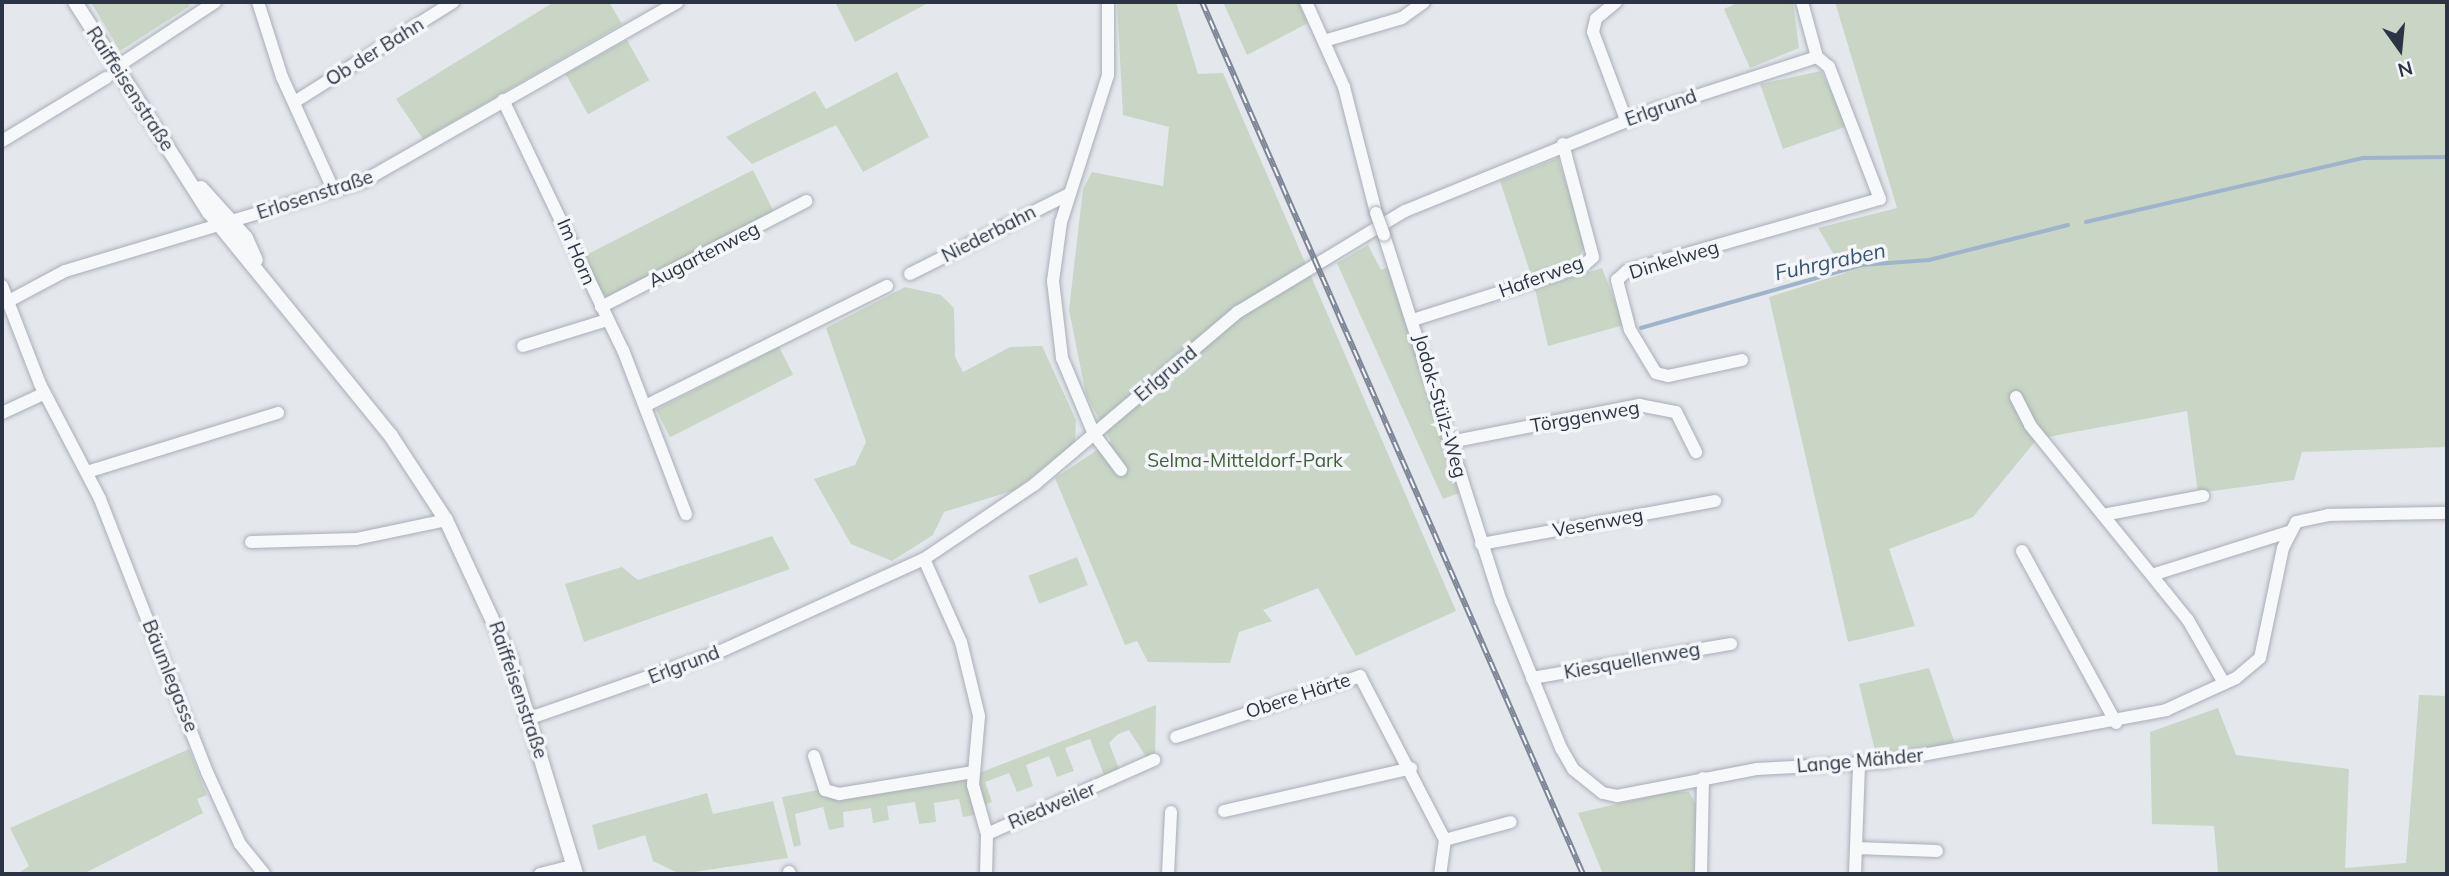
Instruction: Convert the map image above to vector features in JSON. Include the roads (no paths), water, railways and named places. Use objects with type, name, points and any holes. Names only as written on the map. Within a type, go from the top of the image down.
[{"type":"street","name":"Raiffeisenstraße","points":[[75,2],[111,73],[261,271],[391,436],[446,520],[491,612],[530,718],[575,870],[540,874]]},
{"type":"street","points":[[2,141],[111,73],[167,28],[215,2]]},
{"type":"street","points":[[258,2],[334,191]]},
{"type":"street","name":"Ob der Bahn","points":[[296,101],[453,2]]},
{"type":"street","name":"Erlosenstraße","points":[[8,302],[65,271],[334,191],[384,172],[503,100],[677,2]]},
{"type":"street","name":"Niederbahn","points":[[1108,2],[1108,75],[1069,194],[1055,254],[1055,314],[1062,358],[1094,434],[1121,470]]},
{"type":"street","name":"Jodok-Stülz-Weg","points":[[1306,2],[1356,124],[1376,213],[1416,319],[1481,544],[1532,678],[1573,769],[1603,793]]},
{"type":"street","points":[[1324,41],[1402,18],[1424,2]]},
{"type":"street","points":[[1615,2],[1596,19],[1593,32],[1626,120]]},
{"type":"street","points":[[1802,2],[1816,57]]},
{"type":"street","name":"Erlgrund","points":[[530,718],[719,652],[924,559],[1024,492],[1297,271],[1405,211],[1626,120],[1816,57]]},
{"type":"street","name":"Dinkelweg","points":[[1742,360],[1668,376],[1656,373],[1630,330],[1617,280],[1627,271],[1875,204],[1880,194],[1829,67],[1816,57]]},
{"type":"street","name":"Im Horn","points":[[503,100],[647,405],[686,514]]},
{"type":"street","name":"Haferweg","points":[[1416,319],[1583,265],[1593,257],[1563,144]]},
{"type":"street","name":"Niederbahn","points":[[910,274],[1069,194]]},
{"type":"street","name":"Augartenweg","points":[[601,307],[806,201]]},
{"type":"street","points":[[647,405],[887,286]]},
{"type":"street","name":"Bäumlegasse","points":[[2,288],[45,393],[87,472],[207,772],[240,844],[264,874]]},
{"type":"street","points":[[523,346],[607,320]]},
{"type":"street","points":[[2,413],[45,393]]},
{"type":"street","points":[[2016,397],[2030,425],[2188,620],[2224,683]]},
{"type":"street","name":"Törggenweg","points":[[1450,442],[1639,405],[1676,412],[1696,452]]},
{"type":"street","points":[[87,472],[278,412]]},
{"type":"street","points":[[2104,515],[2203,496]]},
{"type":"street","name":"Vesenweg","points":[[1481,544],[1715,501]]},
{"type":"street","points":[[2152,575],[2288,532],[2309,516],[2447,513]]},
{"type":"street","points":[[251,542],[356,539],[446,520]]},
{"type":"street","name":"Lange Mähder","points":[[1603,793],[1616,796],[1703,778],[1858,764],[2116,723],[2224,683],[2260,658],[2288,532]]},
{"type":"street","points":[[2022,551],[2116,723]]},
{"type":"street","points":[[924,559],[941,588],[972,686],[980,737],[973,772],[987,834]]},
{"type":"street","name":"Kiesquellenweg","points":[[1532,678],[1731,644]]},
{"type":"street","name":"Obere Härte","points":[[1176,737],[1360,676],[1445,840]]},
{"type":"street","points":[[814,756],[825,790],[838,794],[973,772]]},
{"type":"street","name":"Riedweiler","points":[[986,874],[987,834],[1154,760]]},
{"type":"street","points":[[1855,874],[1858,764]]},
{"type":"street","points":[[1224,811],[1410,768]]},
{"type":"street","points":[[1701,874],[1703,778]]},
{"type":"street","points":[[1168,874],[1171,812]]},
{"type":"street","points":[[1440,874],[1445,840],[1511,822]]},
{"type":"street","points":[[1856,848],[1937,851]]},
{"type":"waterway","name":"Fuhrgraben","points":[[2086,222],[2364,158],[2447,157]]},
{"type":"waterway","name":"Fuhrgraben","points":[[1641,328],[1862,265],[1929,260],[2068,225]]},
{"type":"railway","points":[[1202,2],[1583,874]]},
{"type":"park label","name":"Selma-Mitteldorf-Park","points":[[1245,461]]}]
